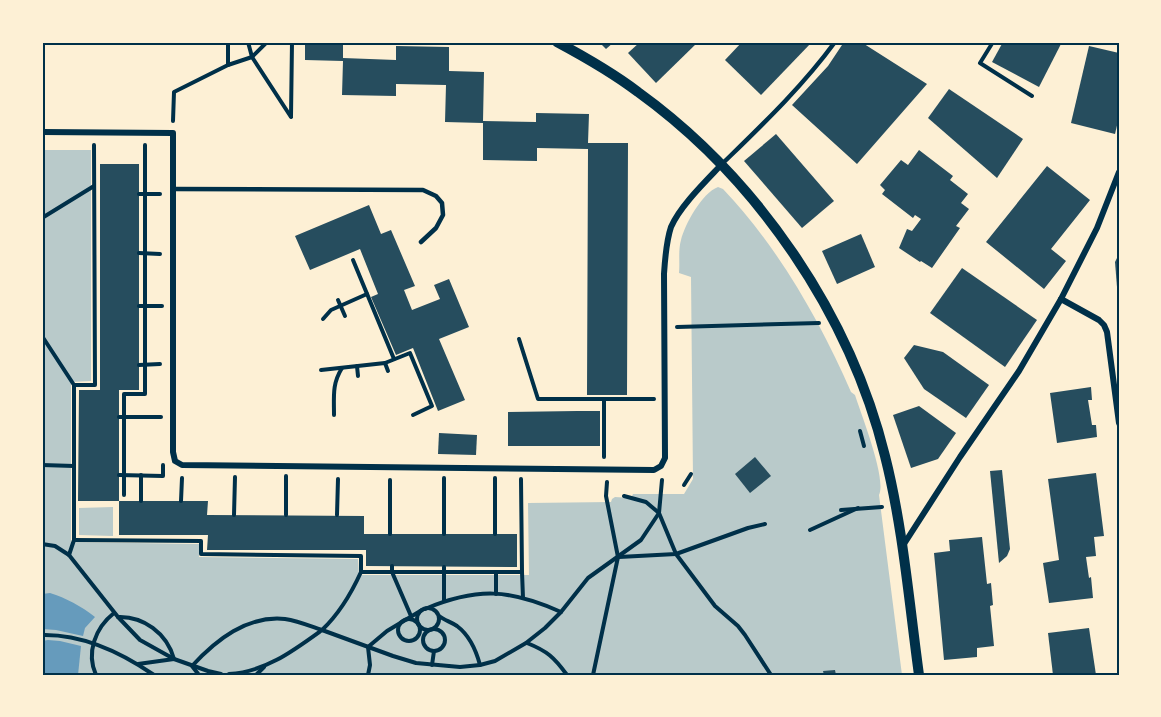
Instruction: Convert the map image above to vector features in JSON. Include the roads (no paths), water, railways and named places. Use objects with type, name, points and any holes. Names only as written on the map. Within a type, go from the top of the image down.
[{"type":"street","points":[[558,42],[598,64],[640,92],[722,164],[752,197],[791,250],[831,318],[856,368],[873,413],[885,456],[902,547],[919,675]]},
{"type":"street","points":[[42,132],[173,134],[173,452],[175,461],[182,465],[654,470],[661,466],[665,458],[664,274],[666,249],[671,228],[680,212],[722,164]]},
{"type":"street","points":[[902,547],[1019,371],[1061,299],[1097,228],[1119,172]]},
{"type":"street","points":[[1061,299],[1104,325],[1107,332],[1119,423]]},
{"type":"lane","points":[[722,164],[765,122],[821,61],[835,42]]},
{"type":"lane","points":[[173,192],[423,190],[436,196],[442,203],[443,216],[436,228],[421,242]]},
{"type":"water","points":[[50,593],[62,597],[95,617],[85,628],[83,636],[42,629],[42,594]]},
{"type":"water","points":[[42,641],[81,646],[78,675],[42,675]]}]
